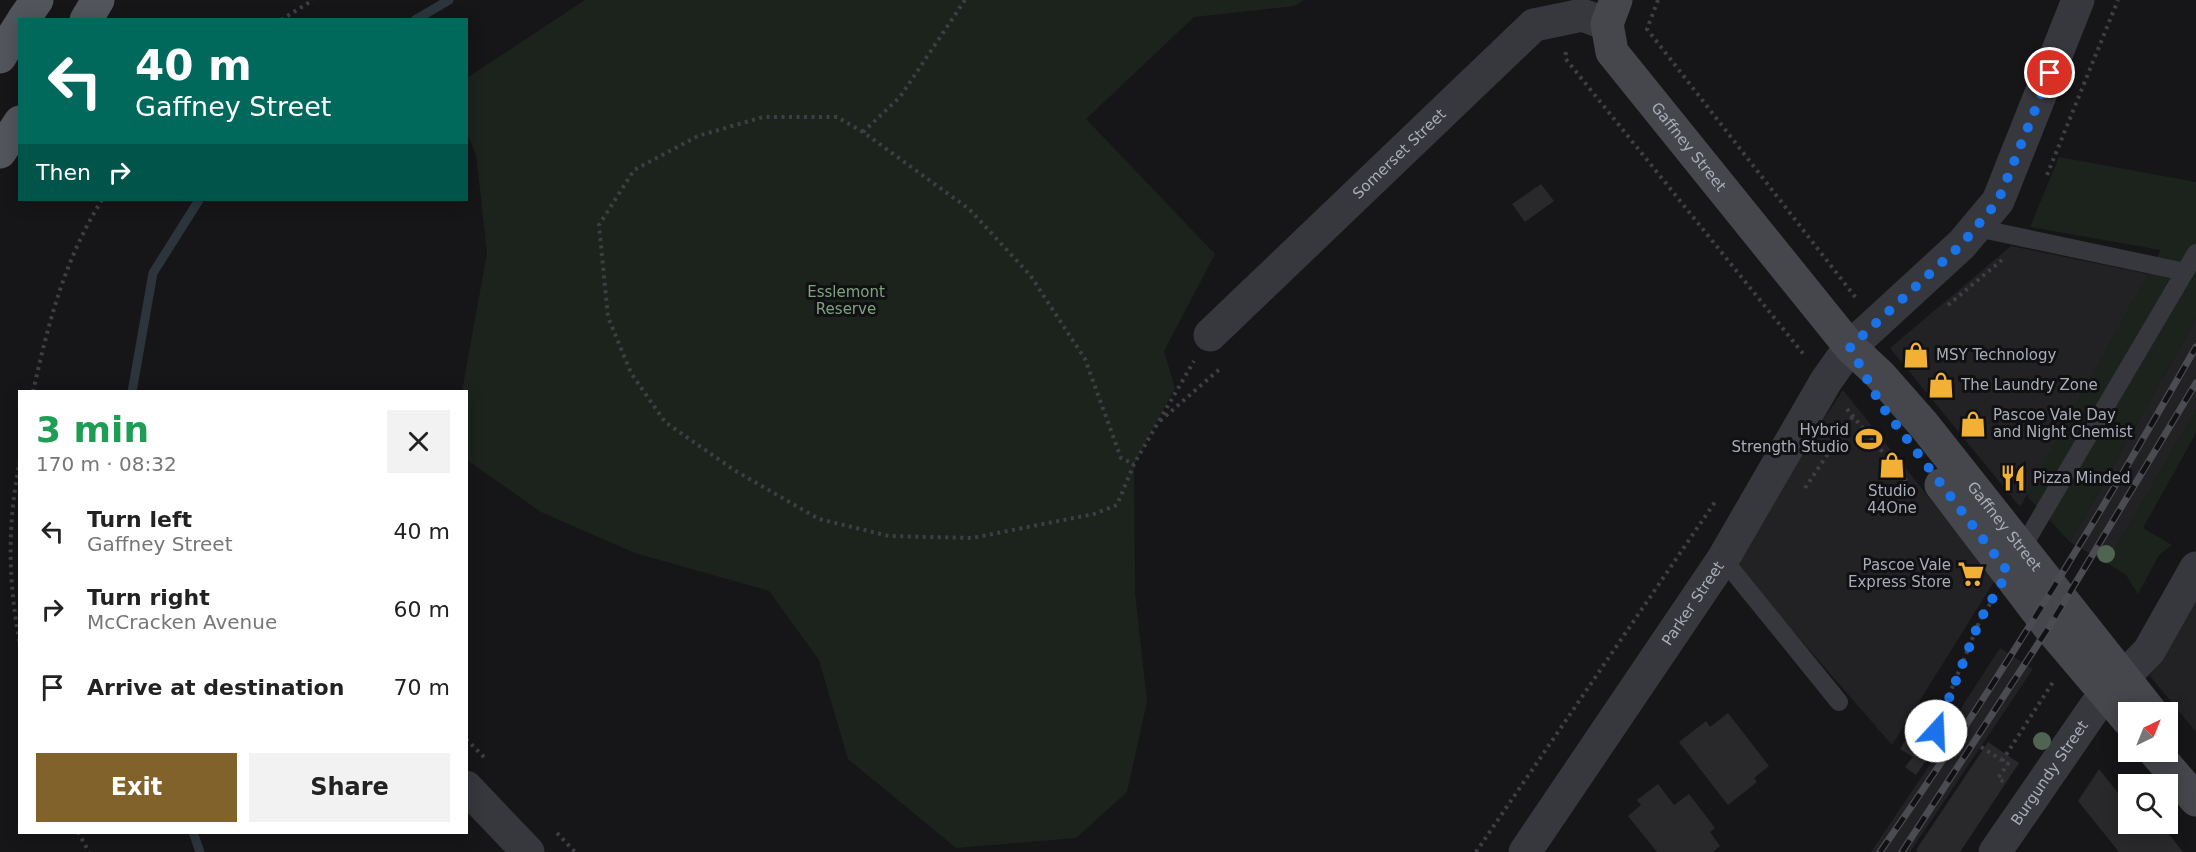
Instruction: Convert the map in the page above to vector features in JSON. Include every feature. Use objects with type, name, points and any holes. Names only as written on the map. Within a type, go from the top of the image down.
[{"type":"main road","points":[[24,18],[37,0]]},
{"type":"main road","points":[[87,18],[98,0]]},
{"type":"main road","name":"Gaffney Street","points":[[1612,12],[1612,52],[1625,70],[1850,347],[1881,405],[2014,561],[2049,627],[2115,686],[2137,702]]},
{"type":"main road","points":[[0,57],[18,28]]},
{"type":"main road","points":[[0,152],[18,125]]},
{"type":"main road","name":"Gaffney Street","points":[[2115,686],[2121,702]]},
{"type":"main road","points":[[2178,747],[2196,770]]},
{"type":"main road","points":[[2164,762],[2196,800]]},
{"type":"street","name":"Parker Street","points":[[1525,852],[1723,559],[1826,381],[1850,347],[1962,244],[1998,201],[2078,0]]},
{"type":"street","name":"Somerset Street","points":[[1210,335],[1534,25],[1569,8],[1582,15],[1612,12]]},
{"type":"street","name":"Burgundy Street","points":[[1995,852],[2095,707],[2154,644],[2196,568]]},
{"type":"street","points":[[468,789],[528,852]]},
{"type":"lane","points":[[1977,228],[2185,272]]},
{"type":"lane","points":[[2014,561],[2196,253]]},
{"type":"lane","points":[[1723,559],[1839,702]]},
{"type":"path","points":[[283,18],[313,0]]},
{"type":"path","points":[[863,132],[900,97],[965,0]]},
{"type":"path","points":[[1658,0],[1647,29],[1876,321]]},
{"type":"path","points":[[1569,8],[1565,58],[1914,490]]},
{"type":"path","points":[[1134,464],[1121,458],[1085,359],[1030,275],[969,209],[863,132],[837,117],[763,117],[698,136],[634,170],[599,225],[608,317],[630,373],[664,422],[734,470],[819,519],[889,536],[972,538],[1094,514],[1117,505],[1134,464],[1210,335]]},
{"type":"path","points":[[33,390],[47,328],[64,276],[91,217],[101,201]]},
{"type":"path","points":[[1856,297],[1864,290]]},
{"type":"path","points":[[18,470],[13,494],[9,544],[13,609],[18,635]]},
{"type":"path","points":[[1476,852],[1717,499]]},
{"type":"path","points":[[1941,747],[1931,739],[1980,620],[2014,561]]},
{"type":"path","points":[[2002,760],[2055,678]]},
{"type":"path","points":[[1981,747],[2007,764],[1998,778]]},
{"type":"path","points":[[79,834],[89,852]]},
{"type":"shaded area","points":[[2011,246],[2148,274],[2020,507],[1890,348]]},
{"type":"shaded area","points":[[2196,319],[2196,410],[2107,563],[2070,542]]},
{"type":"shaded area","points":[[1843,390],[1995,580],[1892,745],[1730,558]]},
{"type":"shaded area","points":[[2196,599],[2196,732],[2178,710],[2178,702],[2171,702],[2150,676]]},
{"type":"shaded area","points":[[2000,648],[2033,669],[1910,852],[1871,852],[1947,739],[1943,736]]},
{"type":"green space","name":"Esslemont Reserve","points":[[585,0],[1304,0],[1294,6],[1194,17],[1086,119],[1215,254],[1164,351],[1175,388],[1134,464],[1135,592],[1147,702],[1127,792],[1076,838],[956,848],[848,759],[819,660],[769,591],[635,553],[541,512],[468,461],[468,390],[462,390],[487,253],[476,154],[468,135],[468,77]]},
{"type":"green space","points":[[2059,157],[2196,182],[2196,319],[2070,542],[2026,495],[2161,250],[2030,227]]},
{"type":"green space","points":[[2196,410],[2196,433],[2143,528],[2172,545],[2159,555],[2138,594],[2126,575],[2107,563]]},
{"type":"building","points":[[1541,184],[1554,201],[1525,222],[1512,204]]},
{"type":"building","points":[[1728,713],[1769,766],[1754,778],[1757,782],[1728,805],[1679,742],[1706,721],[1710,727]]},
{"type":"building","points":[[1919,720],[1943,736],[1916,775],[1905,767],[1913,757],[1900,749]]},
{"type":"building","points":[[1988,742],[2019,763],[1960,852],[1918,852],[1916,850]]},
{"type":"building","points":[[2099,769],[2118,793],[2118,834],[2169,834],[2183,852],[2119,852],[2078,801]]},
{"type":"building","points":[[1658,784],[1674,805],[1689,794],[1715,828],[1710,832],[1720,846],[1713,852],[1657,852],[1628,816],[1641,805],[1637,800]]},
{"type":"waterway","points":[[418,18],[449,0]]},
{"type":"waterway","points":[[132,390],[153,273],[198,201]]},
{"type":"waterway","points":[[194,834],[200,852]]},
{"type":"railway","points":[[1880,852],[1964,729],[2044,603],[2196,347]]},
{"type":"railway","points":[[1902,852],[2049,627],[2196,383]]},
{"type":"place","name":"MSY Technology","points":[[1916,355]]},
{"type":"place","name":"The Laundry Zone","points":[[1941,385]]},
{"type":"place","name":"Pascoe Vale Day and Night Chemist","points":[[1973,424]]},
{"type":"place","name":"Hybrid Strength Studio","points":[[1869,439]]},
{"type":"place","name":"Studio 44One","points":[[1892,465]]},
{"type":"place","name":"Pizza Minded","points":[[2013,478]]},
{"type":"place","name":"Pascoe Vale Express Store","points":[[1971,574]]},
{"type":"route","points":[[1936,731],[1940,716],[1980,620],[2008,572],[1881,405],[1850,347],[1962,244],[1998,201],[2050,73]]}]
